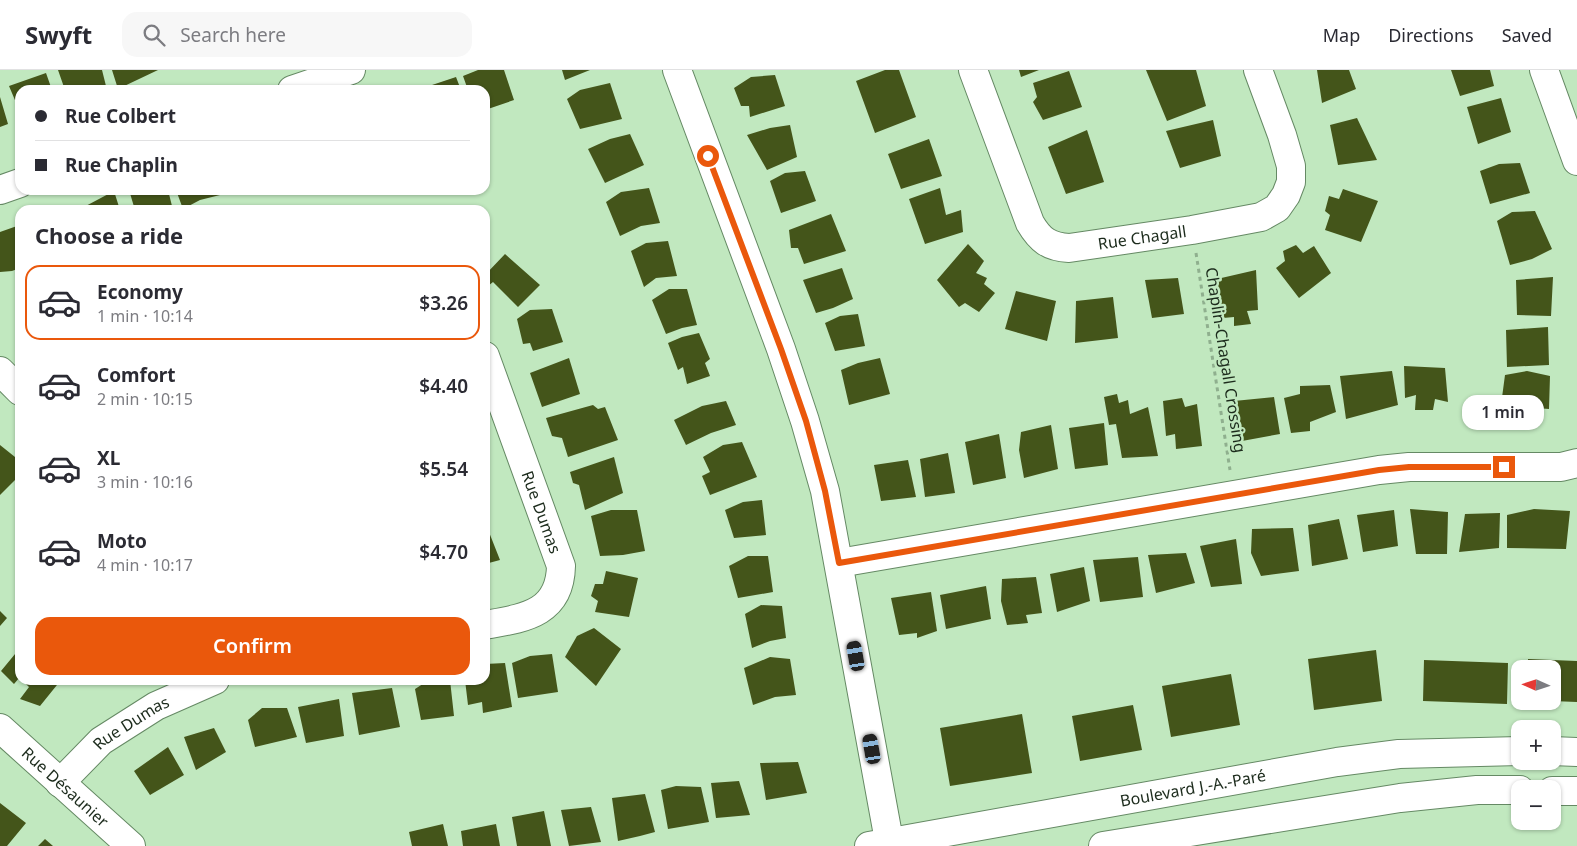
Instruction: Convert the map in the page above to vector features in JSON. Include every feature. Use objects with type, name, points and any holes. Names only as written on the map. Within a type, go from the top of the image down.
[{"type":"street","points":[[307,85],[351,70]]},
{"type":"street","points":[[677,70],[781,349],[806,421],[825,491],[839,563],[882,845]]},
{"type":"street","name":"Rue Chagall","points":[[973,70],[1030,223],[1045,242],[1062,248],[1192,230],[1261,217],[1277,208],[1289,188],[1291,166],[1282,135],[1258,70]]},
{"type":"street","points":[[1544,70],[1577,161]]},
{"type":"street","points":[[0,190],[15,185]]},
{"type":"street","points":[[0,370],[15,386]]},
{"type":"street","name":"Rue Dumas","points":[[490,370],[561,566],[560,580],[553,598],[543,608],[518,619],[490,624]]},
{"type":"street","points":[[839,563],[1396,468],[1561,467],[1577,463]]},
{"type":"street","name":"Rue Dumas","points":[[60,782],[101,741],[156,706],[204,685]]},
{"type":"street","name":"Rue Désaunier","points":[[0,728],[130,846]]},
{"type":"street","name":"Boulevard J.-A.-Paré","points":[[882,845],[1269,776],[1337,762],[1399,754],[1511,751]]},
{"type":"street","points":[[1561,751],[1577,752]]},
{"type":"street","points":[[1103,846],[1400,798],[1477,790],[1511,790]]},
{"type":"street","points":[[1561,790],[1577,791]]},
{"type":"path","name":"Chaplin-Chagall Crossing","points":[[1192,230],[1234,495]]},
{"type":"building","points":[[58,70],[102,70],[106,85],[63,85]]},
{"type":"building","points":[[112,70],[158,70],[126,85],[117,85]]},
{"type":"building","points":[[478,70],[504,70],[514,100],[490,108],[490,85],[466,85],[463,76]]},
{"type":"building","points":[[562,70],[590,70],[565,80]]},
{"type":"building","points":[[885,70],[899,70],[916,117],[875,133],[856,81]]},
{"type":"building","points":[[1019,70],[1039,70],[1021,77]]},
{"type":"building","points":[[1146,70],[1196,70],[1206,106],[1167,121]]},
{"type":"building","points":[[1317,70],[1349,70],[1356,89],[1322,103]]},
{"type":"building","points":[[1451,70],[1490,70],[1494,86],[1460,96]]},
{"type":"building","points":[[1069,71],[1082,107],[1043,120],[1033,102],[1037,97],[1033,83]]},
{"type":"building","points":[[46,73],[50,85],[15,85],[15,100],[9,86]]},
{"type":"building","points":[[775,75],[785,106],[750,117],[749,106],[741,106],[734,88],[751,77]]},
{"type":"building","points":[[456,77],[459,85],[432,85]]},
{"type":"building","points":[[610,83],[622,119],[580,129],[567,99],[580,90]]},
{"type":"building","points":[[0,97],[8,124],[0,127]]},
{"type":"building","points":[[1501,98],[1511,132],[1478,144],[1467,107]]},
{"type":"building","points":[[1357,118],[1377,160],[1338,165],[1330,125]]},
{"type":"building","points":[[1213,120],[1221,156],[1180,168],[1166,131]]},
{"type":"building","points":[[790,125],[797,157],[767,170],[747,135],[770,128]]},
{"type":"building","points":[[1087,130],[1104,182],[1066,194],[1048,147]]},
{"type":"building","points":[[630,134],[644,165],[605,183],[588,149],[610,139]]},
{"type":"building","points":[[929,139],[942,176],[901,189],[888,154]]},
{"type":"building","points":[[1520,163],[1530,193],[1490,204],[1480,171],[1499,164]]},
{"type":"building","points":[[805,171],[816,201],[781,213],[770,181],[785,173]]},
{"type":"building","points":[[649,188],[660,223],[641,226],[620,236],[606,202],[621,192]]},
{"type":"building","points":[[940,188],[946,215],[961,210],[963,232],[925,244],[909,199]]},
{"type":"building","points":[[1343,189],[1378,201],[1361,242],[1325,230],[1330,215],[1325,211],[1329,196],[1339,199]]},
{"type":"building","points":[[106,195],[115,195],[118,205],[88,205]]},
{"type":"building","points":[[130,195],[169,195],[172,205],[134,205]]},
{"type":"building","points":[[178,195],[220,195],[200,200],[191,205],[182,205]]},
{"type":"building","points":[[1535,211],[1552,249],[1532,259],[1510,265],[1497,221],[1512,212]]},
{"type":"building","points":[[831,214],[846,251],[804,264],[798,248],[791,248],[789,230]]},
{"type":"building","points":[[15,227],[15,270],[12,271],[0,272],[0,232]]},
{"type":"building","points":[[668,241],[677,276],[656,278],[644,287],[631,251],[646,243]]},
{"type":"building","points":[[968,244],[984,261],[976,273],[987,278],[984,284],[995,293],[979,312],[965,303],[959,307],[937,280]]},
{"type":"building","points":[[1296,245],[1303,253],[1314,246],[1331,273],[1299,298],[1276,268],[1285,261],[1283,251]]},
{"type":"building","points":[[505,254],[540,285],[518,307],[493,282],[490,284],[490,270]]},
{"type":"building","points":[[842,268],[853,299],[816,313],[803,280]]},
{"type":"building","points":[[1256,270],[1258,310],[1247,311],[1251,324],[1234,326],[1234,317],[1223,318],[1217,279]]},
{"type":"building","points":[[1553,277],[1551,316],[1517,315],[1516,280]]},
{"type":"building","points":[[1178,278],[1184,314],[1152,318],[1145,280]]},
{"type":"building","points":[[669,289],[687,289],[697,325],[666,334],[652,300]]},
{"type":"building","points":[[1016,291],[1056,301],[1047,341],[1005,329]]},
{"type":"building","points":[[1113,297],[1118,338],[1075,343],[1076,301]]},
{"type":"building","points":[[552,309],[563,342],[533,351],[530,343],[523,344],[517,319],[530,310]]},
{"type":"building","points":[[858,314],[865,346],[835,351],[825,323],[840,316]]},
{"type":"building","points":[[1548,327],[1549,365],[1507,367],[1506,330]]},
{"type":"building","points":[[699,333],[710,359],[705,363],[710,376],[687,384],[683,367],[678,370],[668,343]]},
{"type":"building","points":[[569,358],[580,394],[542,407],[530,373]]},
{"type":"building","points":[[880,358],[890,394],[849,405],[841,370],[858,363]]},
{"type":"building","points":[[1404,366],[1445,368],[1448,402],[1435,399],[1433,410],[1415,410],[1416,395],[1405,398]]},
{"type":"building","points":[[1392,371],[1398,405],[1346,419],[1340,376]]},
{"type":"building","points":[[1527,371],[1550,376],[1549,409],[1501,405],[1505,375]]},
{"type":"building","points":[[1330,385],[1336,412],[1310,422],[1310,431],[1291,433],[1284,398],[1300,394],[1300,386]]},
{"type":"building","points":[[1117,394],[1119,403],[1128,400],[1130,414],[1148,407],[1158,456],[1122,458],[1116,424],[1109,425],[1104,397]]},
{"type":"building","points":[[1274,397],[1280,434],[1242,441],[1234,401]]},
{"type":"building","points":[[1182,398],[1185,407],[1197,404],[1202,446],[1176,449],[1175,434],[1166,436],[1163,401]]},
{"type":"building","points":[[726,401],[736,425],[711,433],[686,445],[674,420],[702,406]]},
{"type":"building","points":[[593,405],[598,409],[605,407],[618,440],[568,457],[562,438],[552,436],[546,418]]},
{"type":"building","points":[[1104,423],[1108,465],[1075,469],[1069,428]]},
{"type":"building","points":[[1051,425],[1058,469],[1024,478],[1019,450],[1021,432]]},
{"type":"building","points":[[999,434],[1006,478],[973,485],[965,442]]},
{"type":"building","points":[[742,442],[757,477],[710,495],[702,476],[710,472],[703,457],[723,445]]},
{"type":"building","points":[[0,445],[15,457],[15,480],[0,495]]},
{"type":"building","points":[[948,453],[955,493],[925,497],[920,459]]},
{"type":"building","points":[[614,457],[623,493],[585,510],[579,485],[573,483],[570,472]]},
{"type":"building","points":[[908,460],[916,497],[881,501],[874,465]]},
{"type":"building","points":[[762,500],[766,535],[734,538],[725,510],[743,502]]},
{"type":"building","points":[[1410,509],[1448,512],[1447,554],[1416,554]]},
{"type":"building","points":[[1534,509],[1570,511],[1566,549],[1507,548],[1507,515]]},
{"type":"building","points":[[611,510],[637,510],[645,551],[623,555],[600,556],[591,516]]},
{"type":"building","points":[[1394,510],[1398,546],[1363,552],[1357,515]]},
{"type":"building","points":[[1500,513],[1499,548],[1459,552],[1465,514]]},
{"type":"building","points":[[1339,519],[1348,559],[1312,566],[1308,525]]},
{"type":"building","points":[[1293,528],[1299,571],[1261,576],[1251,553],[1252,529]]},
{"type":"building","points":[[490,535],[500,560],[490,563]]},
{"type":"building","points":[[1236,539],[1242,584],[1211,587],[1200,546]]},
{"type":"building","points":[[1186,553],[1195,583],[1156,593],[1148,555]]},
{"type":"building","points":[[748,556],[768,556],[773,592],[738,598],[729,566]]},
{"type":"building","points":[[1138,557],[1143,597],[1100,602],[1093,560]]},
{"type":"building","points":[[1084,567],[1090,601],[1057,612],[1050,574]]},
{"type":"building","points":[[606,571],[638,578],[629,617],[595,612],[598,601],[591,596],[595,584],[603,584]]},
{"type":"building","points":[[1036,577],[1042,613],[1026,615],[1028,623],[1007,625],[1001,601],[1002,579]]},
{"type":"building","points":[[986,586],[991,619],[946,629],[940,595]]},
{"type":"building","points":[[931,592],[937,631],[917,638],[917,633],[899,635],[891,598]]},
{"type":"building","points":[[761,605],[782,606],[786,638],[770,641],[752,648],[745,614]]},
{"type":"building","points":[[0,611],[7,618],[0,626]]},
{"type":"building","points":[[594,628],[621,649],[596,686],[565,657],[577,636]]},
{"type":"building","points":[[1376,650],[1382,701],[1314,710],[1308,659]]},
{"type":"building","points":[[15,654],[14,684],[1,671]]},
{"type":"building","points":[[552,654],[558,692],[518,698],[512,663],[530,656]]},
{"type":"building","points":[[770,657],[790,659],[796,695],[775,697],[753,705],[744,668]]},
{"type":"building","points":[[1424,660],[1508,663],[1507,704],[1423,701]]},
{"type":"building","points":[[1561,660],[1577,661],[1577,702],[1561,701]]},
{"type":"building","points":[[505,663],[512,707],[483,713],[482,702],[468,705],[466,685],[490,685],[490,664]]},
{"type":"building","points":[[1231,674],[1240,725],[1171,737],[1162,686]]},
{"type":"building","points":[[27,685],[57,685],[40,706],[20,699],[29,687]]},
{"type":"building","points":[[421,685],[451,685],[454,716],[421,720],[415,689]]},
{"type":"building","points":[[392,688],[400,727],[359,735],[352,693]]},
{"type":"building","points":[[339,699],[344,736],[306,743],[298,707]]},
{"type":"building","points":[[1133,705],[1142,750],[1080,761],[1072,716]]},
{"type":"building","points":[[262,708],[287,708],[297,737],[255,747],[248,720]]},
{"type":"building","points":[[1022,714],[1032,773],[950,786],[940,728]]},
{"type":"building","points":[[214,728],[226,752],[196,770],[184,737]]},
{"type":"building","points":[[168,747],[184,775],[150,795],[134,771]]},
{"type":"building","points":[[798,762],[807,793],[766,800],[760,763]]},
{"type":"building","points":[[739,781],[750,815],[716,818],[711,783]]},
{"type":"building","points":[[676,786],[701,787],[709,822],[668,829],[661,790]]},
{"type":"building","points":[[645,794],[655,832],[618,841],[612,798]]},
{"type":"building","points":[[0,803],[26,823],[7,846],[0,846]]},
{"type":"building","points":[[591,807],[601,842],[569,846],[561,810]]},
{"type":"building","points":[[544,811],[551,846],[517,846],[512,817]]},
{"type":"building","points":[[443,824],[448,846],[412,846],[409,832]]},
{"type":"building","points":[[496,824],[500,846],[463,846],[461,831]]},
{"type":"building","points":[[45,839],[53,846],[38,846]]},
{"type":"route","points":[[708,156],[781,349],[806,421],[825,491],[839,563],[1379,470],[1409,467],[1504,467]]}]
